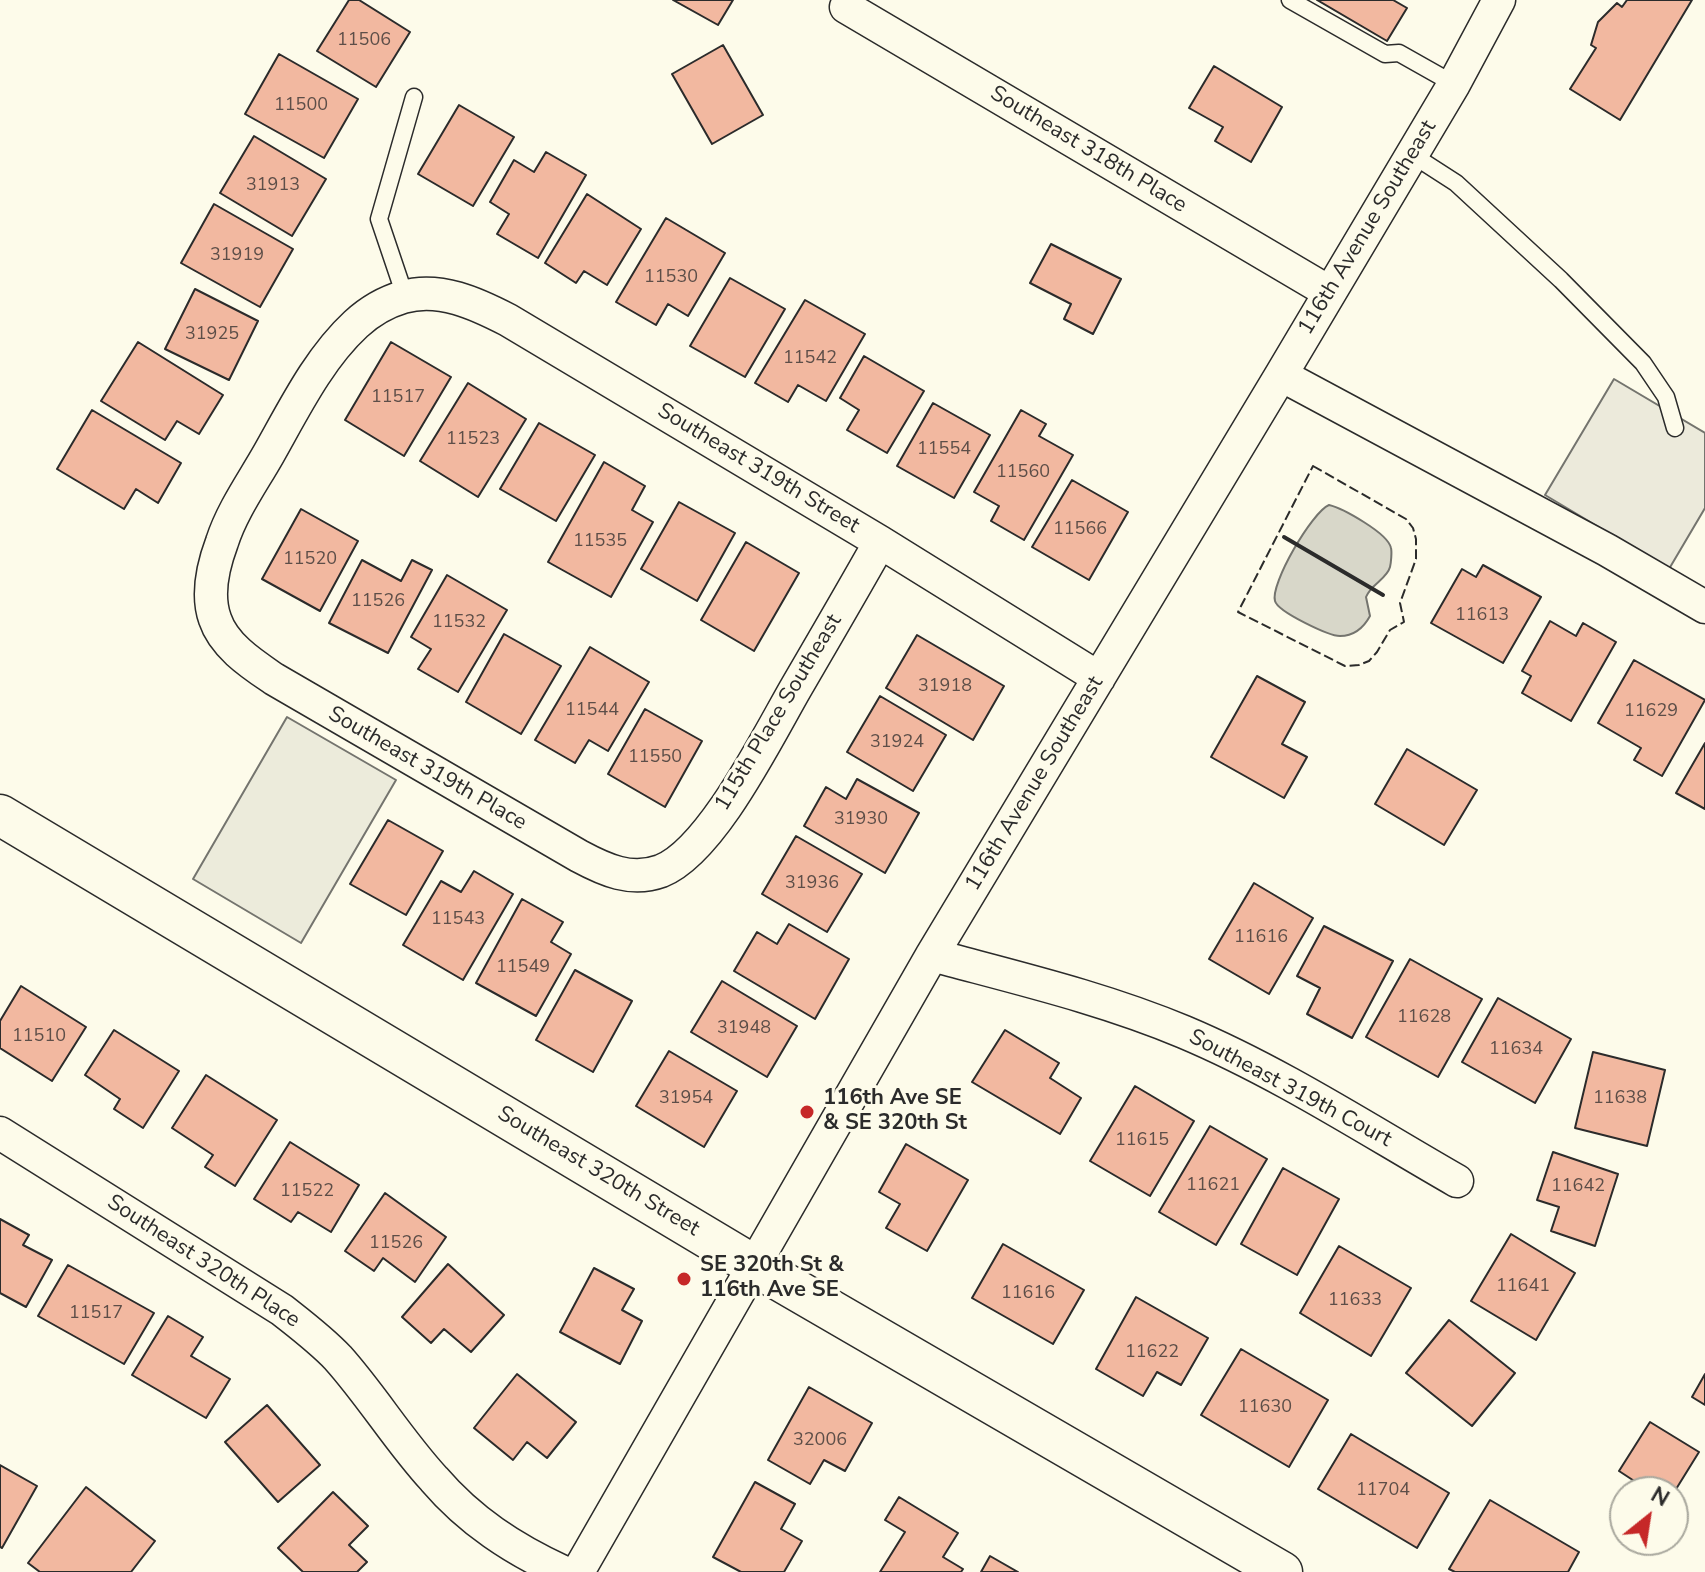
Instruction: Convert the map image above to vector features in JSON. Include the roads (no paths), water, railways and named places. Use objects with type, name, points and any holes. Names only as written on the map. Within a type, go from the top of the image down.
[{"type":"street","name":"116th Avenue Southeast","points":[[578,1572],[932,955],[1454,84],[1499,0]]},
{"type":"street","name":"Southeast 318th Place","points":[[846,7],[1329,292]]},
{"type":"street","name":"Southeast 319th Street","points":[[405,296],[433,294],[457,298],[508,320],[880,542],[1099,678]]},
{"type":"street","name":"Southeast 319th Place","points":[[405,296],[377,308],[355,324],[328,356],[298,403],[222,540],[210,596],[215,621],[239,652],[274,679],[562,847],[615,873],[632,875],[661,871]]},
{"type":"street","points":[[1281,375],[1607,550],[1705,607]]},
{"type":"street","name":"115th Place Southeast","points":[[661,871],[680,860],[699,840],[734,792],[880,542]]},
{"type":"street","name":"Southeast 320th Street","points":[[0,815],[753,1265],[1282,1572]]},
{"type":"street","name":"Southeast 319th Court","points":[[932,955],[1125,1009],[1186,1033],[1261,1069],[1457,1181]]},
{"type":"street","name":"Southeast 320th Place","points":[[0,1133],[282,1310],[312,1333],[337,1358],[455,1502],[508,1544],[563,1572]]},
{"type":"lane","points":[[1290,0],[1385,54],[1399,53],[1454,84]]},
{"type":"lane","points":[[405,296],[379,219],[414,97]]},
{"type":"lane","points":[[1411,154],[1456,183],[1561,280],[1643,363],[1666,397],[1675,428]]},
{"type":"place","name":"116th Ave SE & SE 320th St","points":[[807,1112]]},
{"type":"place","name":"SE 320th St & 116th Ave SE","points":[[684,1279]]}]
